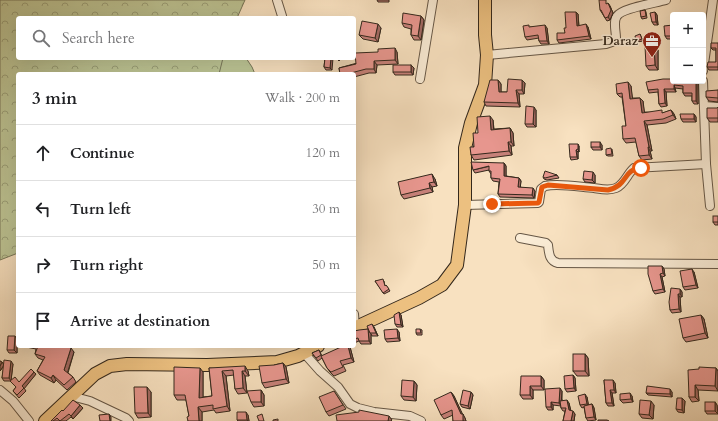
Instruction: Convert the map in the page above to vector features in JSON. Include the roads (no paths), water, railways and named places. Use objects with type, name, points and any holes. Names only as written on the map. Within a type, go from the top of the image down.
[{"type":"highway","points":[[356,327],[419,298],[442,285],[457,265],[465,205],[465,148],[471,123],[485,85],[487,55],[485,35],[485,0]]},
{"type":"highway","points":[[45,421],[95,374],[110,366],[127,364],[207,365],[277,362],[314,348]]},
{"type":"street","points":[[277,0],[282,16]]},
{"type":"street","points":[[420,79],[433,0]]},
{"type":"street","points":[[487,55],[606,44],[612,42],[616,38],[615,20],[617,15],[623,11],[666,0]]},
{"type":"street","points":[[706,50],[713,0]]},
{"type":"street","points":[[703,84],[706,164],[710,206]]},
{"type":"street","points":[[704,106],[718,107]]},
{"type":"street","points":[[465,205],[538,203],[541,190],[545,186],[608,190],[616,188],[622,184],[629,172],[634,168],[706,164]]},
{"type":"street","points":[[520,238],[546,243],[548,245],[550,257],[554,262],[558,263],[718,264]]},
{"type":"street","points":[[304,353],[320,371],[338,387],[350,404],[358,408],[374,412],[410,416],[421,421]]},
{"type":"street","points":[[0,390],[13,401],[29,421]]},
{"type":"street","points":[[71,396],[90,401],[126,418],[129,421]]},
{"type":"street","points":[[372,421],[374,412]]},
{"type":"place","name":"Daraz","points":[[652,58]]}]
